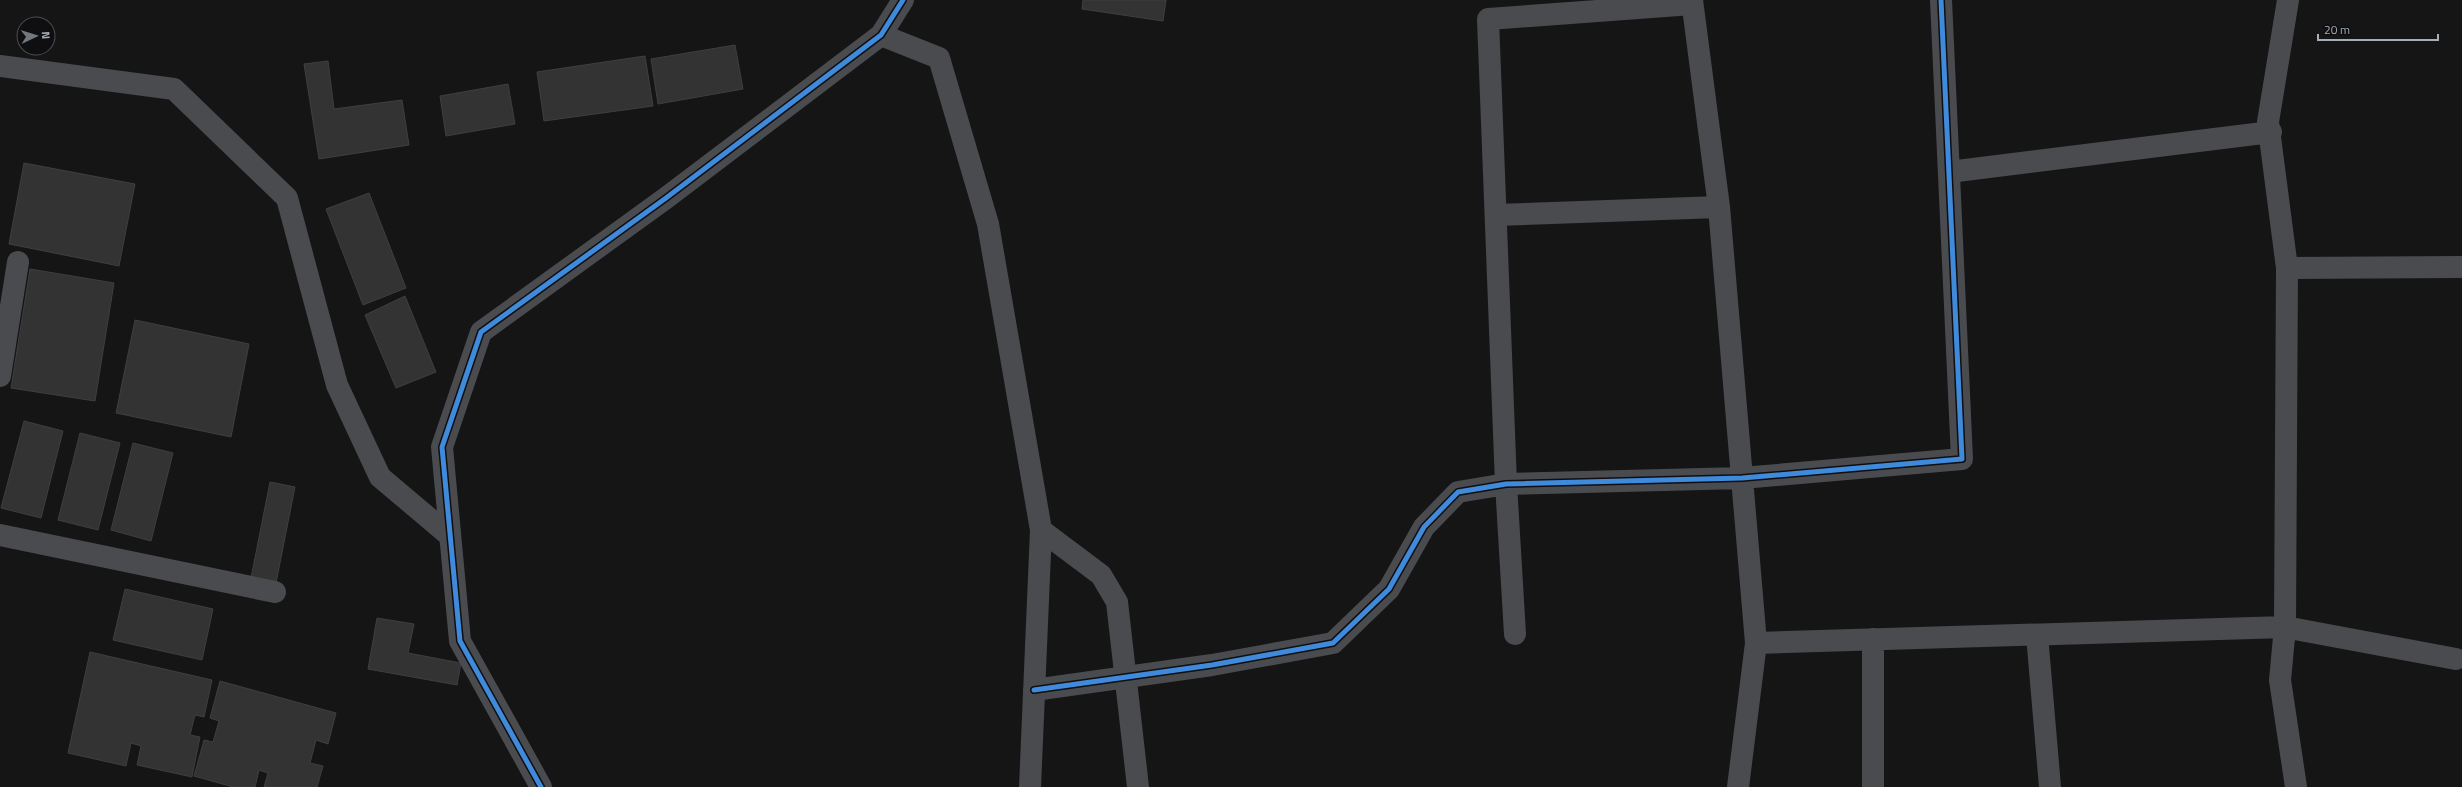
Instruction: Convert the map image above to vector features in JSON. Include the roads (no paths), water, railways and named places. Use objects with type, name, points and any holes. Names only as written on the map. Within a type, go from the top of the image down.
[{"type":"street","points":[[541,787],[460,641],[442,447],[481,332],[666,198],[881,35],[903,0]]},
{"type":"street","points":[[1034,690],[1212,665],[1333,643],[1389,589],[1424,527],[1458,492],[1506,484],[1742,478],[1962,458],[1941,0]]},
{"type":"street","points":[[2288,0],[2268,122],[2271,132],[2287,268],[2284,627],[2280,680],[2290,787]]},
{"type":"street","points":[[1515,634],[1506,484],[1488,19],[1692,2],[1719,207],[1756,643],[1738,787]]},
{"type":"street","points":[[881,35],[939,58],[988,224],[1041,530],[1030,787]]},
{"type":"street","points":[[0,66],[174,89],[287,198],[337,385],[380,477],[450,536]]},
{"type":"street","points":[[1949,172],[2271,132]]},
{"type":"street","points":[[1496,215],[1719,207]]},
{"type":"street","points":[[0,376],[18,262]]},
{"type":"street","points":[[2287,268],[2462,267]]},
{"type":"street","points":[[1041,530],[1101,575],[1117,602],[1138,787]]},
{"type":"street","points":[[0,535],[275,592]]},
{"type":"street","points":[[1756,643],[2284,627],[2460,654]]},
{"type":"street","points":[[2037,635],[2050,787]]},
{"type":"street","points":[[1873,639],[1873,787]]}]
